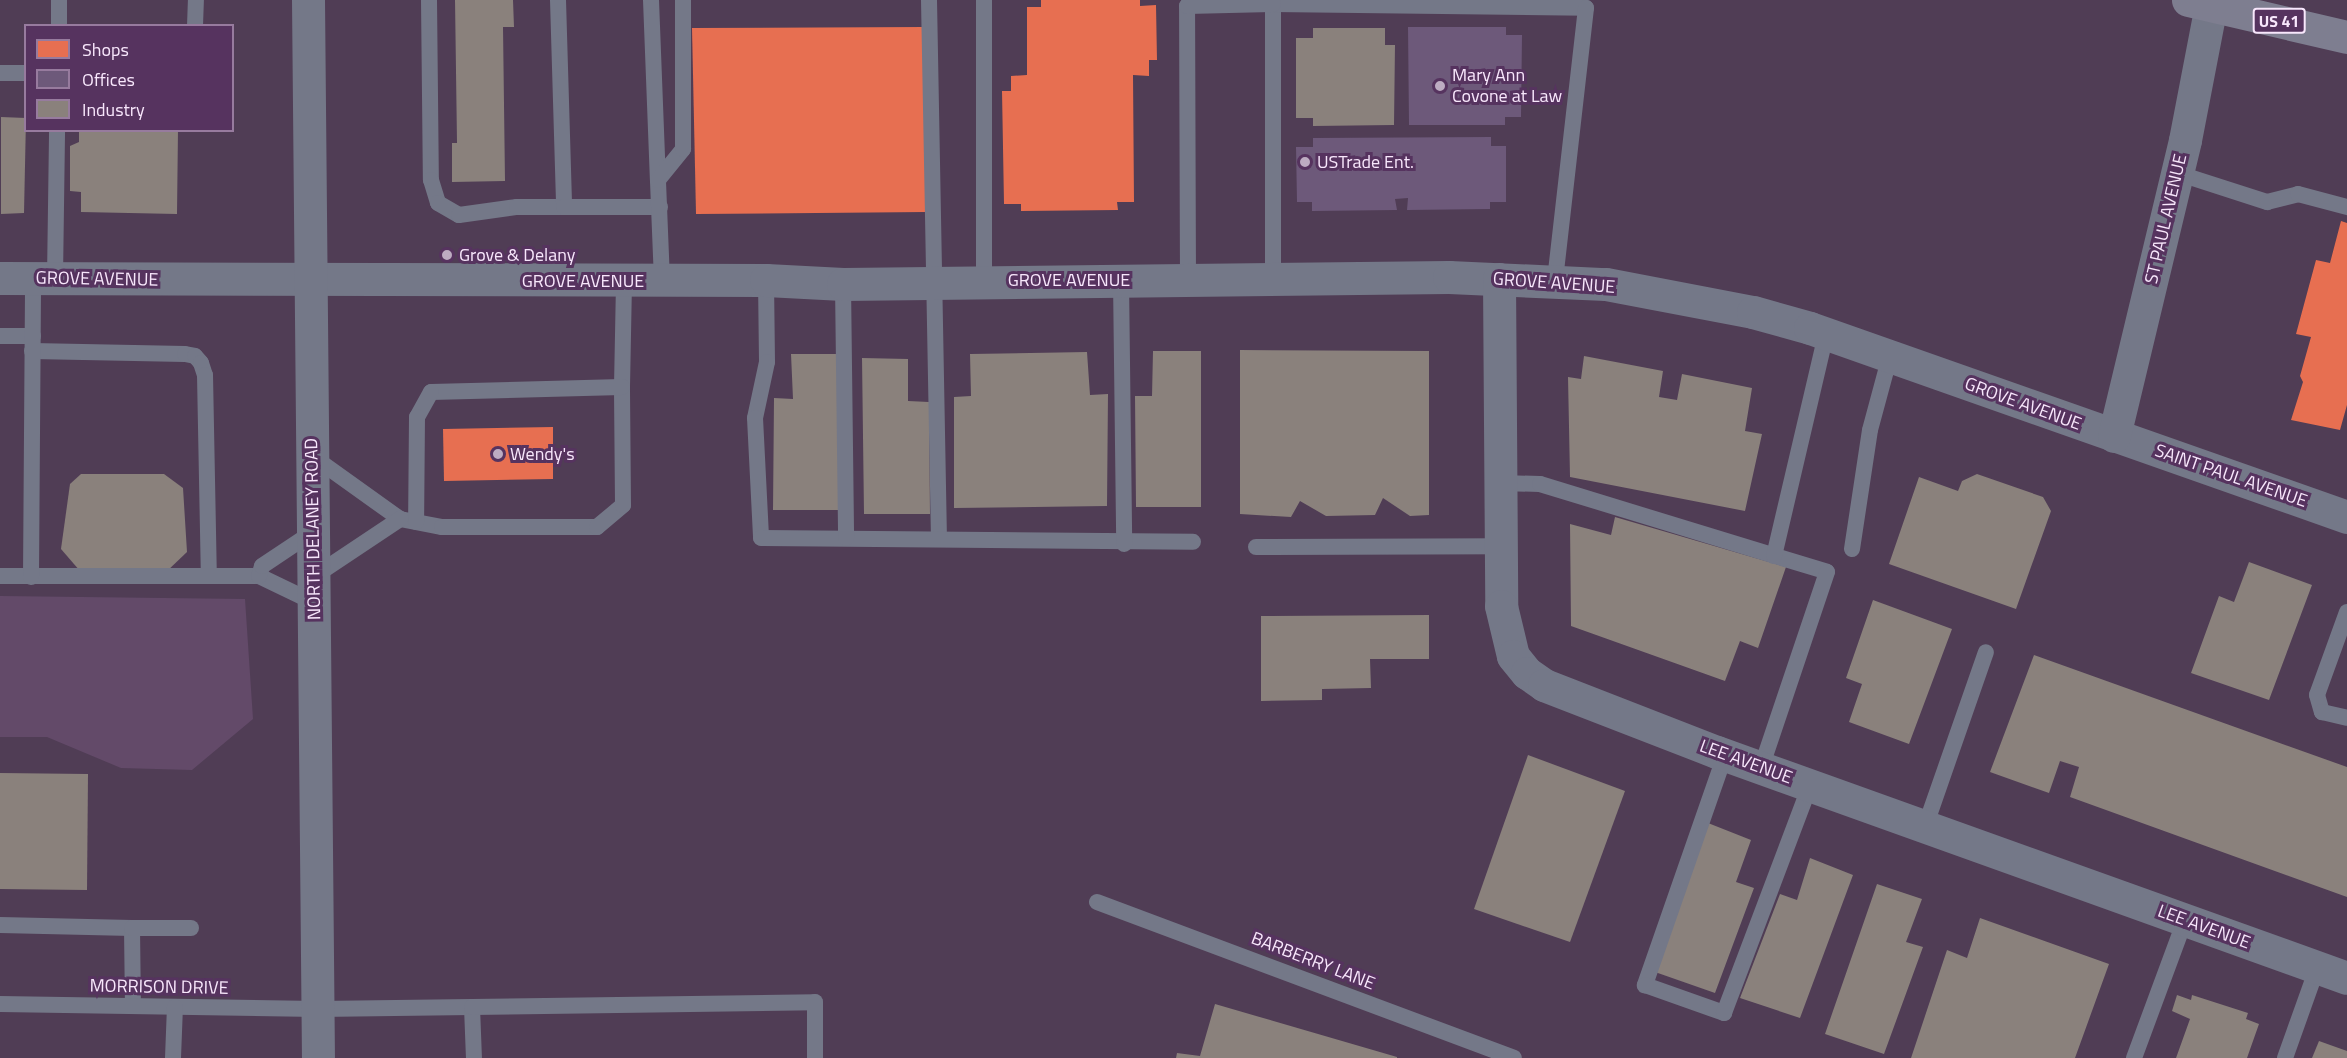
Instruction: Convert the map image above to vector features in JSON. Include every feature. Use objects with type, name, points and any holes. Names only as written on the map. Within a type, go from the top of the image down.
[{"type":"highway","name":"US 41","points":[[2204,2],[2347,37]]},
{"type":"street","name":"NORTH DELANEY ROAD","points":[[308,0],[318,1058]]},
{"type":"street","name":"ST PAUL AVENUE","points":[[2114,436],[2177,173],[2204,2]]},
{"type":"street","name":"GROVE AVENUE","points":[[0,278],[310,281],[766,280],[843,284],[934,280],[1273,278],[1499,279],[1606,284],[1753,312],[1826,334],[2114,436]]},
{"type":"street","name":"LEE AVENUE","points":[[1499,279],[1500,546],[1504,630],[1513,656],[1527,673],[1544,686],[1725,755],[2347,978]]},
{"type":"street","name":"SAINT PAUL AVENUE","points":[[2114,436],[2347,517]]},
{"type":"lane","points":[[58,24],[59,0]]},
{"type":"lane","points":[[195,24],[196,0]]},
{"type":"lane","points":[[429,0],[431,180],[438,202],[459,215],[517,207],[660,207]]},
{"type":"lane","points":[[558,0],[564,207]]},
{"type":"lane","points":[[651,0],[662,280]]},
{"type":"lane","points":[[658,180],[683,149],[683,0]]},
{"type":"lane","points":[[929,0],[939,539]]},
{"type":"lane","points":[[984,0],[984,280]]},
{"type":"lane","points":[[1188,279],[1186,3],[1586,8],[1555,282]]},
{"type":"lane","points":[[1273,4],[1273,278]]},
{"type":"lane","points":[[0,73],[24,73]]},
{"type":"lane","points":[[31,577],[32,344],[44,278],[57,132]]},
{"type":"lane","points":[[2177,173],[2266,202],[2298,194],[2347,207]]},
{"type":"lane","points":[[1121,279],[1124,544]]},
{"type":"lane","points":[[766,280],[767,362],[755,418],[761,538],[939,539],[1124,544],[1193,542]]},
{"type":"lane","points":[[312,456],[409,521],[442,527],[597,527],[623,505],[624,281]]},
{"type":"lane","points":[[843,284],[846,538]]},
{"type":"lane","points":[[1774,555],[1826,334]]},
{"type":"lane","points":[[0,336],[32,344],[195,356],[201,363],[205,375],[209,576]]},
{"type":"lane","points":[[1852,549],[1870,430],[1890,356]]},
{"type":"lane","points":[[409,521],[417,417],[430,392],[622,387]]},
{"type":"lane","points":[[1500,483],[1540,484],[1827,572],[1761,768]]},
{"type":"lane","points":[[0,576],[259,576],[313,589],[409,521]]},
{"type":"lane","points":[[259,576],[262,566],[313,532]]},
{"type":"lane","points":[[1256,547],[1500,546]]},
{"type":"lane","points":[[2347,612],[2317,695],[2322,712],[2347,718]]},
{"type":"lane","points":[[1925,827],[1986,651]]},
{"type":"lane","points":[[1725,755],[1645,985],[1724,1013],[1810,786]]},
{"type":"lane","name":"BARBERRY LANE","points":[[1097,903],[1514,1058]]},
{"type":"lane","points":[[2134,1058],[2185,920]]},
{"type":"lane","points":[[0,925],[191,928]]},
{"type":"lane","points":[[132,928],[133,1006]]},
{"type":"lane","points":[[2285,1058],[2317,968]]},
{"type":"lane","name":"MORRISON DRIVE","points":[[0,1005],[318,1009],[815,1002],[815,1058]]},
{"type":"lane","points":[[472,1006],[474,1058]]},
{"type":"lane","points":[[173,1058],[176,1007]]},
{"type":"shaded area","points":[[0,596],[245,599],[253,719],[192,770],[121,768],[47,737],[0,737]]},
{"type":"building: Shops","points":[[1041,0],[1140,0],[1140,6],[1156,5],[1157,60],[1149,60],[1149,76],[1133,75],[1134,202],[1117,202],[1118,210],[1021,211],[1021,204],[1004,204],[1002,91],[1011,91],[1011,76],[1027,75],[1027,7],[1041,7]]},
{"type":"building: Shops","points":[[924,27],[926,212],[696,214],[692,28]]},
{"type":"building: Shops","points":[[2341,221],[2347,223],[2347,405],[2340,430],[2291,420],[2303,382],[2300,376],[2311,337],[2296,334],[2316,260],[2330,263]]},
{"type":"building: Shops","name":"Wendy's","points":[[553,427],[553,479],[444,481],[443,429]]},
{"type":"building: Offices","points":[[1408,27],[1506,27],[1506,35],[1522,35],[1521,117],[1505,117],[1505,125],[1409,125]]},
{"type":"building: Offices","points":[[1491,137],[1491,146],[1506,146],[1506,202],[1490,202],[1490,209],[1407,210],[1408,198],[1395,199],[1397,210],[1312,211],[1312,202],[1297,202],[1296,147],[1313,147],[1313,138]]},
{"type":"building: Industry","points":[[455,0],[513,0],[514,27],[503,27],[505,181],[452,182],[452,143],[457,143]]},
{"type":"building: Industry","points":[[1313,28],[1385,28],[1385,45],[1395,45],[1394,125],[1313,126],[1313,118],[1296,118],[1296,38],[1313,38]]},
{"type":"building: Industry","points":[[1,117],[24,118],[24,213],[1,214]]},
{"type":"building: Industry","points":[[79,132],[178,132],[177,214],[81,212],[81,192],[70,191],[70,146],[79,142]]},
{"type":"building: Industry","points":[[1240,350],[1429,351],[1429,515],[1410,516],[1383,498],[1375,515],[1326,516],[1300,501],[1291,517],[1240,514]]},
{"type":"building: Industry","points":[[1153,351],[1201,351],[1201,507],[1136,507],[1135,396],[1152,396]]},
{"type":"building: Industry","points":[[1087,352],[1090,395],[1108,394],[1107,506],[954,508],[954,397],[971,396],[970,354]]},
{"type":"building: Industry","points":[[791,354],[838,354],[839,510],[773,510],[774,398],[793,399]]},
{"type":"building: Industry","points":[[1584,356],[1663,371],[1659,397],[1677,400],[1682,374],[1752,388],[1745,431],[1762,434],[1745,511],[1570,477],[1568,377],[1581,379]]},
{"type":"building: Industry","points":[[862,358],[908,359],[908,401],[929,402],[930,514],[864,514]]},
{"type":"building: Industry","points":[[81,474],[164,474],[183,488],[187,552],[165,573],[80,571],[61,549],[70,484]]},
{"type":"building: Industry","points":[[1977,474],[2043,497],[2051,511],[2016,609],[1889,564],[1919,477],[1958,491],[1962,481]]},
{"type":"building: Industry","points":[[1615,517],[1786,567],[1758,648],[1740,641],[1725,681],[1571,626],[1570,524],[1611,535]]},
{"type":"building: Industry","points":[[2249,562],[2312,585],[2269,700],[2191,673],[2219,596],[2234,602]]},
{"type":"building: Industry","points":[[1873,600],[1952,629],[1909,744],[1849,722],[1862,684],[1846,678]]},
{"type":"building: Industry","points":[[1429,615],[1429,659],[1370,659],[1371,688],[1322,689],[1322,700],[1261,701],[1261,616]]},
{"type":"building: Industry","points":[[2034,655],[2347,767],[2347,897],[2070,797],[2079,767],[2060,761],[2049,793],[1990,772]]},
{"type":"building: Industry","points":[[1528,755],[1625,791],[1570,942],[1474,909]]},
{"type":"building: Industry","points":[[0,773],[88,774],[87,890],[0,889]]},
{"type":"building: Industry","points":[[1708,823],[1751,840],[1736,882],[1754,888],[1715,993],[1655,972]]},
{"type":"building: Industry","points":[[1810,858],[1853,875],[1800,1018],[1740,998],[1780,894],[1797,900]]},
{"type":"building: Industry","points":[[1877,884],[1922,899],[1906,942],[1923,947],[1884,1054],[1825,1034]]},
{"type":"building: Industry","points":[[1980,918],[2109,964],[2075,1058],[1911,1058],[1947,950],[1967,958]]},
{"type":"building: Industry","points":[[2177,995],[2191,1000],[2192,995],[2248,1013],[2246,1019],[2259,1024],[2247,1058],[2176,1058],[2190,1019],[2172,1011]]},
{"type":"building: Industry","points":[[1215,1004],[1397,1058],[1176,1058],[1177,1053],[1200,1056]]},
{"type":"building: Industry","points":[[2319,1041],[2347,1051],[2347,1058],[2312,1058]]},
{"type":"place","name":"Mary Ann Covone at Law","points":[[1440,86]]},
{"type":"place","name":"USTrade Ent.","points":[[1305,162]]},
{"type":"place","name":"Grove & Delany","points":[[447,255]]},
{"type":"place","name":"Wendy's","points":[[498,454]]}]
